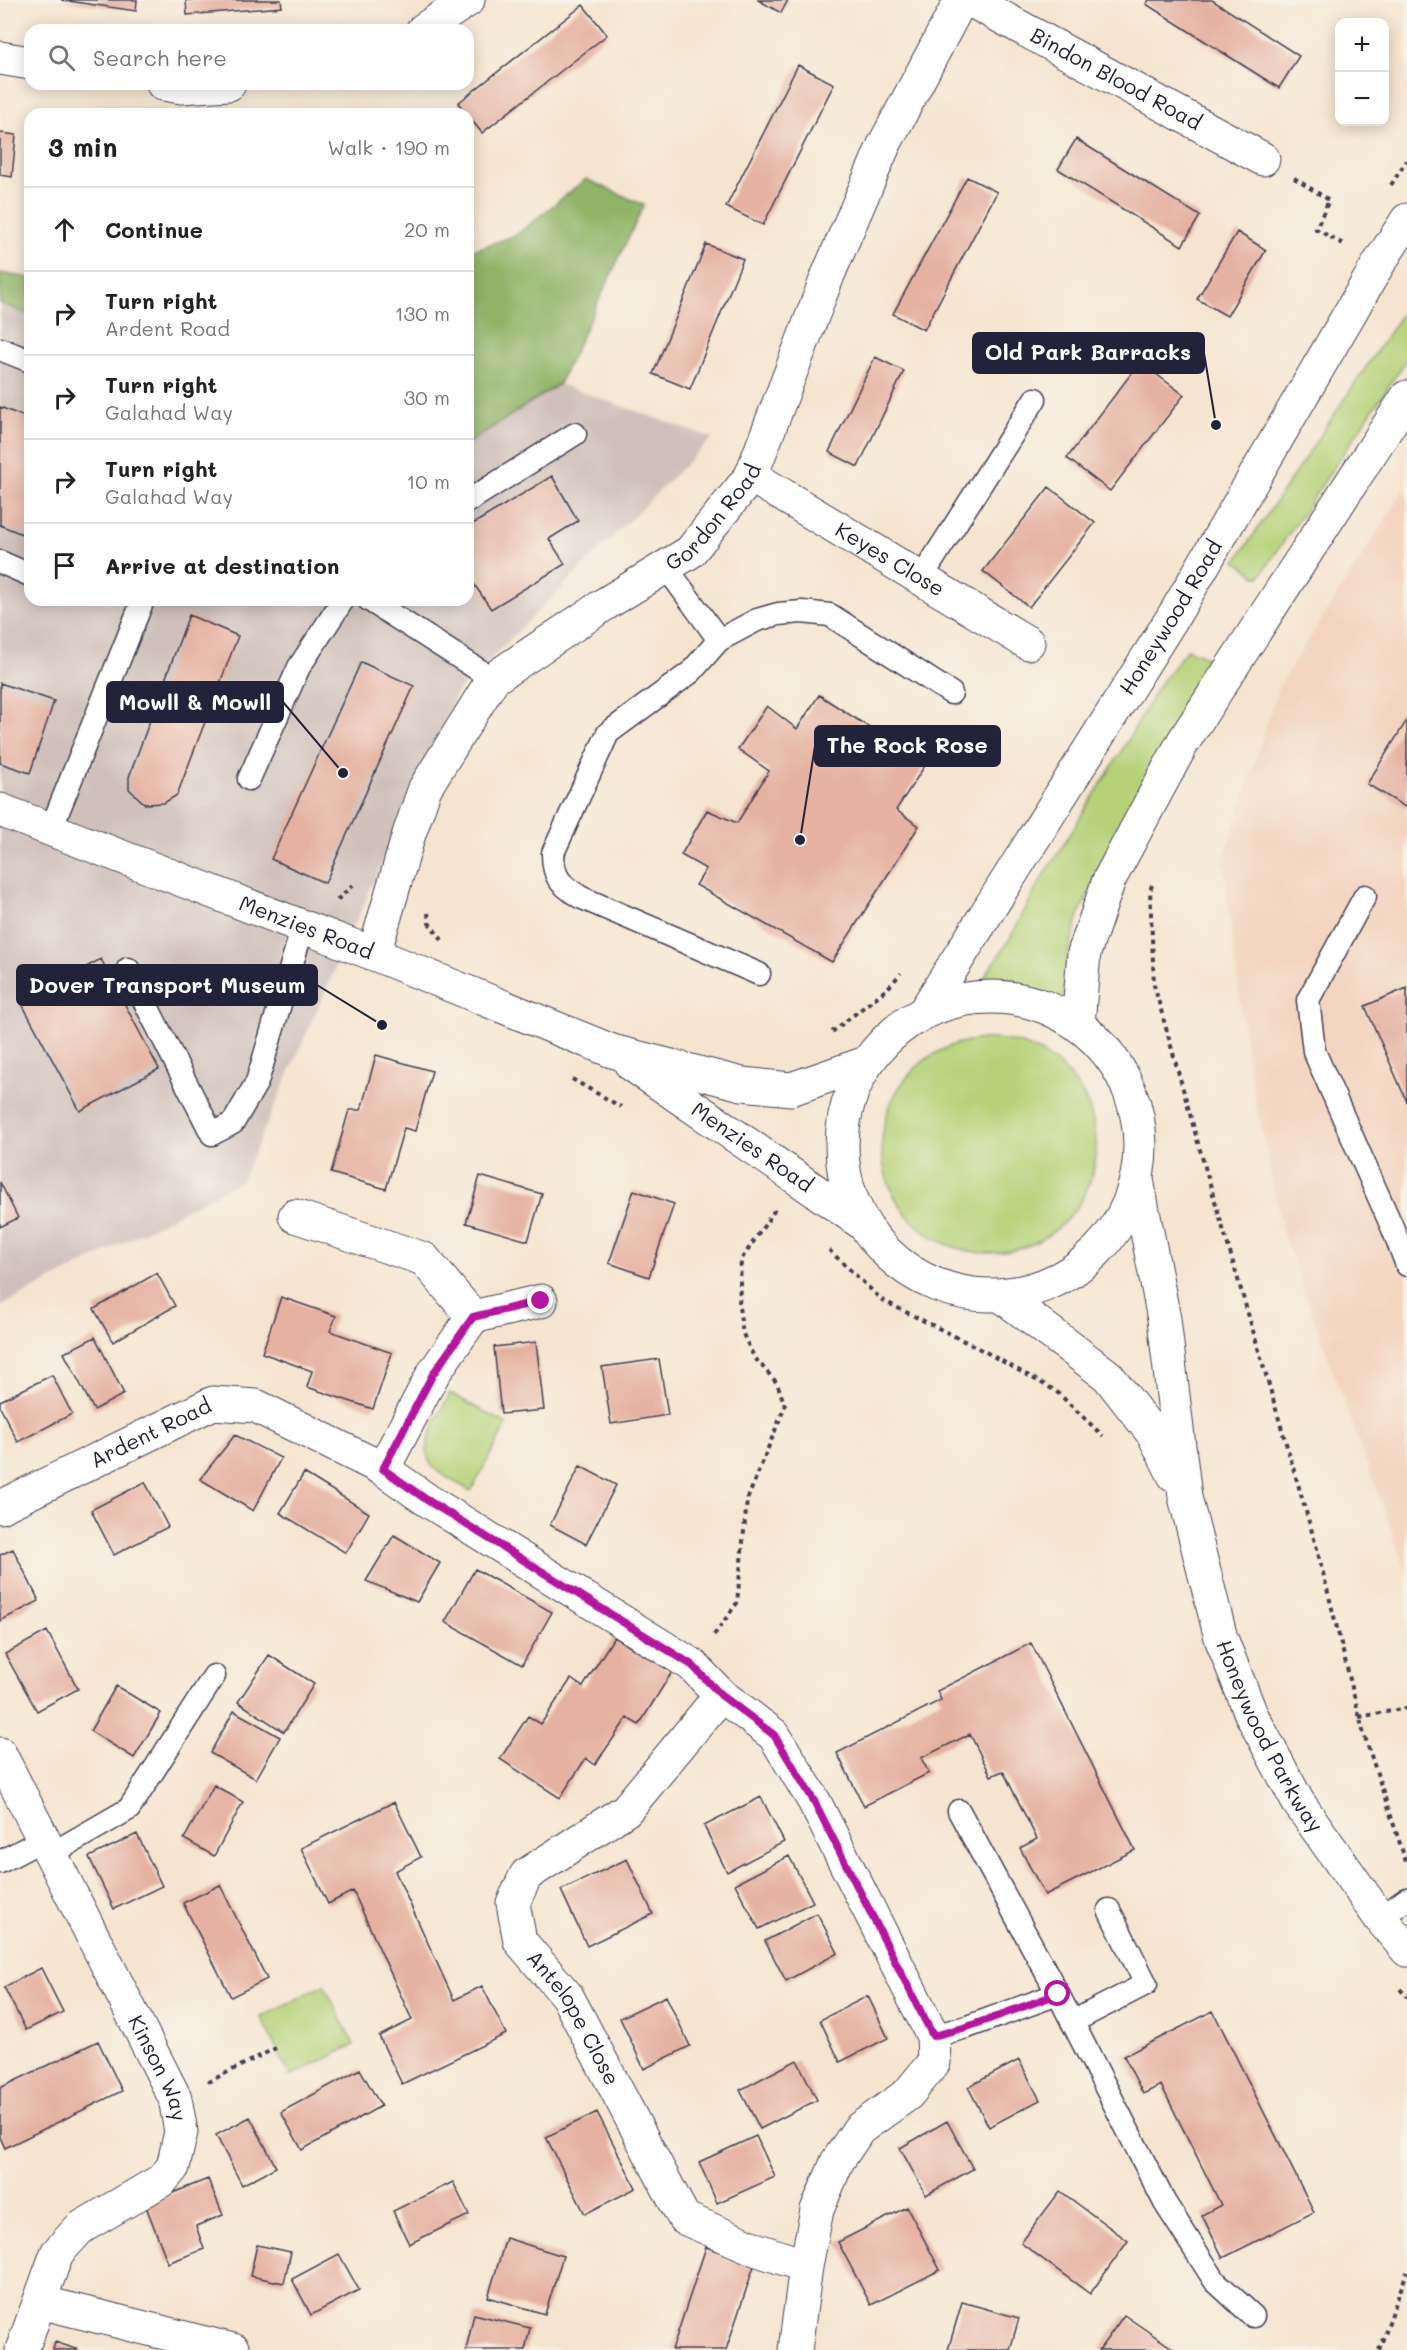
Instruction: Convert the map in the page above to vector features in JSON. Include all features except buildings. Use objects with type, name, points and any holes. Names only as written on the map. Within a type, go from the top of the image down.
[{"type":"street","points":[[432,24],[468,0]]},
{"type":"street","name":"Gordon Road","points":[[374,954],[425,788],[494,679],[604,604],[690,552],[751,476],[828,275],[884,145],[961,0]]},
{"type":"street","name":"Bindon Blood Road","points":[[970,0],[1263,159]]},
{"type":"street","points":[[0,58],[24,62]]},
{"type":"street","name":"Honeywood Road","points":[[925,1011],[1176,612],[1379,263],[1407,220]]},
{"type":"street","points":[[1078,1024],[1084,953],[1115,870],[1183,742],[1407,398]]},
{"type":"street","name":"Keyes Close","points":[[751,476],[1028,644]]},
{"type":"street","name":"Menzies Road","points":[[0,810],[303,926],[612,1051],[742,1084],[791,1089],[866,1063]]},
{"type":"street","points":[[1004,997],[1043,1005],[1078,1024],[1110,1055],[1131,1093],[1140,1136],[1137,1179],[1124,1215],[1102,1246],[1073,1271],[1039,1288],[1002,1296],[960,1293],[922,1279],[888,1255],[862,1223],[846,1185],[841,1143],[848,1101],[866,1063],[892,1033],[925,1011],[964,998],[1004,997]]},
{"type":"street","name":"Menzies Road","points":[[612,1051],[862,1223]]},
{"type":"street","name":"Honeywood Parkway","points":[[1137,1179],[1164,1319],[1185,1497],[1221,1638],[1251,1714],[1298,1802],[1380,1918],[1407,1950]]},
{"type":"street","points":[[295,1216],[424,1259],[473,1317]]},
{"type":"street","name":"Honeywood Parkway","points":[[1002,1296],[1108,1376],[1154,1435],[1185,1497]]},
{"type":"street","points":[[383,1469],[433,1374],[473,1317],[541,1301]]},
{"type":"street","name":"Ardent Road","points":[[0,1507],[213,1402],[256,1406],[383,1469],[427,1500],[692,1665],[721,1695],[774,1735],[814,1801],[933,2036],[934,2062],[908,2094],[859,2129],[837,2162],[817,2210],[806,2266],[795,2350]]},
{"type":"street","name":"Antelope Close","points":[[721,1695],[626,1810],[526,1875],[513,1903],[519,1941],[567,1996],[684,2218],[758,2250],[806,2266]]},
{"type":"street","name":"Kinson Way","points":[[0,1754],[175,2098],[181,2132],[173,2167],[162,2180],[80,2228],[57,2253],[22,2350]]},
{"type":"street","points":[[40,2302],[233,2350]]},
{"type":"lane","points":[[0,349],[24,359]]},
{"type":"lane","points":[[920,580],[1035,399]]},
{"type":"lane","points":[[474,497],[575,434]]},
{"type":"lane","points":[[0,562],[24,572]]},
{"type":"lane","points":[[666,567],[719,640]]},
{"type":"lane","points":[[51,829],[141,606]]},
{"type":"lane","points":[[249,779],[299,667],[339,606]]},
{"type":"lane","points":[[378,606],[494,679]]},
{"type":"lane","points":[[759,974],[580,897],[561,884],[553,866],[553,853],[608,733],[691,672],[719,640],[757,620],[778,614],[802,612],[830,615],[951,693]]},
{"type":"lane","points":[[1365,896],[1308,1000],[1314,1051],[1394,1229],[1407,1265]]},
{"type":"lane","points":[[128,969],[212,1134],[233,1123],[257,1082],[303,926]]},
{"type":"lane","points":[[0,1862],[47,1847],[129,1809],[214,1676]]},
{"type":"lane","points":[[959,1811],[1058,1994],[1165,2203],[1215,2281],[1253,2316]]},
{"type":"lane","points":[[1380,1918],[1407,1899]]},
{"type":"lane","points":[[1072,2022],[1146,1984],[1109,1910]]},
{"type":"lane","points":[[933,2036],[967,2027],[1058,1994]]},
{"type":"path","points":[[1263,159],[1329,200],[1316,229],[1350,248]]},
{"type":"path","points":[[1388,190],[1407,160]]},
{"type":"path","points":[[1154,882],[1150,891],[1154,985],[1203,1161],[1317,1548],[1359,1717],[1407,1865]]},
{"type":"path","points":[[396,883],[426,900],[429,923],[444,941]]},
{"type":"path","points":[[831,1034],[888,988],[902,972]]},
{"type":"path","points":[[567,1076],[628,1111]]},
{"type":"path","points":[[770,1201],[774,1210]]},
{"type":"path","points":[[765,1204],[783,1217]]},
{"type":"path","points":[[692,1665],[737,1603],[747,1500],[785,1406],[777,1383],[754,1357],[743,1334],[739,1307],[741,1260],[774,1210]]},
{"type":"path","points":[[829,1250],[882,1300],[1056,1391],[1105,1438]]},
{"type":"path","points":[[1359,1717],[1407,1708]]},
{"type":"path","points":[[1399,1988],[1407,1996]]},
{"type":"path","points":[[175,2098],[276,2048]]},
{"type":"path","points":[[1378,2350],[1407,2272]]},
{"type":"shaded area","points":[[0,303],[24,313],[24,606],[474,606],[474,439],[559,384],[712,438],[457,692],[242,1180],[0,1307]]},
{"type":"shaded area","points":[[1407,486],[1407,1573],[1284,1237],[1247,1059],[1223,860],[1279,686]]},
{"type":"green space","points":[[586,179],[644,205],[559,384],[474,439],[474,250],[516,235]]},
{"type":"green space","points":[[0,273],[24,277],[24,313],[0,303]]},
{"type":"green space","points":[[1407,306],[1407,359],[1259,578],[1236,561]]},
{"type":"green space","points":[[1187,649],[1211,659],[1081,909],[1068,956],[1063,1005],[1025,993],[978,987],[1008,942],[1037,887],[1124,747],[1158,687]]},
{"type":"green space","points":[[978,1039],[1000,1039],[1020,1043],[1040,1051],[1065,1070],[1084,1095],[1092,1115],[1096,1146],[1092,1177],[1084,1197],[1065,1222],[1040,1241],[1020,1249],[1000,1253],[978,1253],[958,1249],[938,1241],[906,1214],[894,1197],[886,1177],[882,1157],[882,1135],[886,1115],[894,1095],[921,1063],[938,1051],[958,1043]]},
{"type":"green space","points":[[450,1393],[507,1424],[471,1491],[434,1468],[427,1451],[431,1431]]},
{"type":"green space","points":[[324,1985],[354,2045],[290,2076],[261,2017]]},
{"type":"place","name":"Old Park Barracks","points":[[1216,425]]},
{"type":"place","name":"Mowll & Mowll","points":[[343,773]]},
{"type":"place","name":"The Rock Rose","points":[[800,840]]},
{"type":"place","name":"Dover Transport Museum","points":[[382,1025]]},
{"type":"route","points":[[541,1301],[473,1317],[433,1374],[383,1469],[427,1500],[692,1665],[721,1695],[774,1735],[814,1801],[933,2036],[967,2027],[1058,1994]]}]
